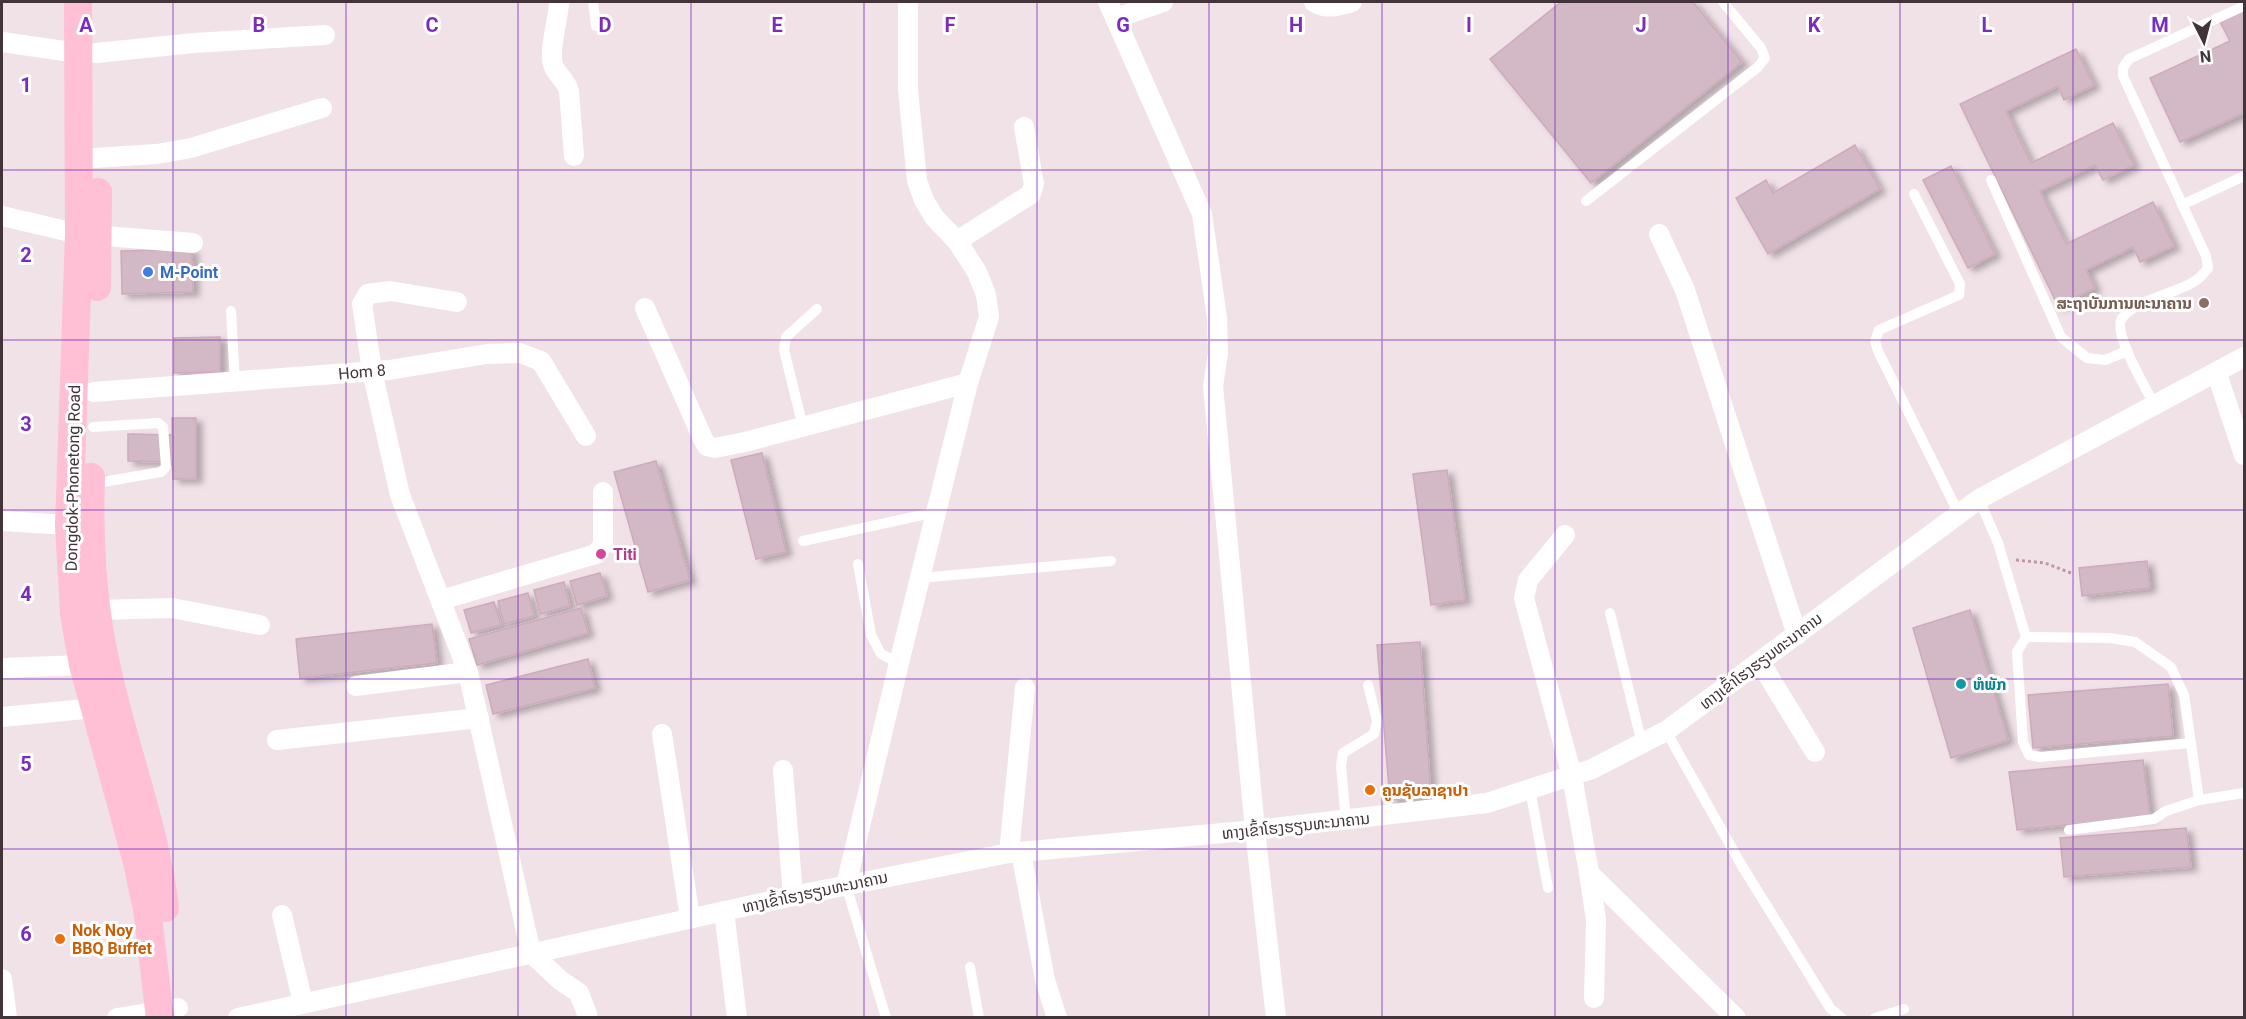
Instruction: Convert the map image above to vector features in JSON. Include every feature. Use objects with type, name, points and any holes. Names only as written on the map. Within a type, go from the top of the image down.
[{"type":"main road","name":"Dongdok-Phonetong Road","points":[[78,2],[87,53],[93,392],[90,537],[104,659],[157,858],[165,903],[169,1014]]},
{"type":"main road","name":"Dongdok-Phonetong Road","points":[[87,53],[97,2]]},
{"type":"main road","name":"Dongdok-Phonetong Road","points":[[89,236],[69,525],[74,614],[83,665],[137,862],[169,1014]]},
{"type":"street","points":[[559,2],[552,57],[554,68],[567,82],[574,156]]},
{"type":"street","points":[[846,885],[968,383],[989,317],[986,295],[977,272],[957,242],[934,217],[917,181],[908,90],[908,2]]},
{"type":"street","points":[[1163,2],[1112,10],[1202,214],[1217,318],[1218,353],[1213,386],[1276,1017]]},
{"type":"street","points":[[1314,2],[1333,7],[1352,2]]},
{"type":"street","points":[[2,42],[87,53],[194,43],[325,35]]},
{"type":"street","points":[[88,159],[157,154],[191,148],[322,108]]},
{"type":"street","points":[[957,242],[1031,194],[1034,184],[1023,127]]},
{"type":"street","points":[[2,216],[89,236],[193,243]]},
{"type":"street","points":[[1659,234],[1685,290],[1797,635]]},
{"type":"street","points":[[457,302],[390,291],[368,294],[362,304],[372,371],[400,495],[468,672],[531,953],[560,980],[579,993],[587,1014]]},
{"type":"street","points":[[645,308],[707,446],[715,448],[968,383]]},
{"type":"street","name":"Hom 8","points":[[93,392],[372,371],[487,354],[520,353],[541,361],[586,436]]},
{"type":"street","name":"ທາງເຂົ້າໂຮງຮຽນທະນາຄານ","points":[[238,1017],[793,896],[1015,852],[1346,821],[1487,803],[1572,776],[1592,769],[1666,731],[1979,499],[2217,374],[2244,357]]},
{"type":"street","points":[[2217,374],[2244,455]]},
{"type":"street","points":[[441,600],[596,554],[603,545],[603,492]]},
{"type":"street","points":[[2,521],[69,525]]},
{"type":"street","points":[[1565,535],[1528,580],[1524,598],[1572,776],[1589,873],[1596,920],[1594,998]]},
{"type":"street","points":[[97,610],[172,608],[260,625]]},
{"type":"street","points":[[1760,662],[1815,752]]},
{"type":"street","points":[[2,668],[83,665]]},
{"type":"street","points":[[356,686],[468,672]]},
{"type":"street","points":[[1025,688],[1015,852],[1045,980],[1057,1017]]},
{"type":"street","points":[[2,717],[95,708]]},
{"type":"street","points":[[277,740],[479,718]]},
{"type":"street","points":[[662,734],[690,918]]},
{"type":"street","points":[[783,770],[793,896]]},
{"type":"street","points":[[1589,873],[1736,1017]]},
{"type":"street","points":[[724,911],[737,1017]]},
{"type":"street","points":[[282,915],[303,1003]]},
{"type":"street","points":[[2,979],[7,1017]]},
{"type":"street","points":[[117,1017],[169,1014]]},
{"type":"lane","points":[[593,2],[596,26]]},
{"type":"lane","points":[[1586,201],[1758,67],[1765,58],[1761,48],[1723,2]]},
{"type":"lane","points":[[2155,406],[2121,338],[2119,324],[2124,316],[2146,302],[2199,280],[2208,268],[2206,256],[2123,76],[2123,68],[2129,59],[2244,6]]},
{"type":"lane","points":[[2182,205],[2244,176]]},
{"type":"lane","points":[[1991,180],[2061,337],[2087,358],[2105,360],[2127,351]]},
{"type":"lane","points":[[1914,194],[1960,284],[1959,295],[1879,330],[1875,341],[1959,514]]},
{"type":"lane","points":[[803,427],[784,350],[786,337],[817,309]]},
{"type":"lane","points":[[231,311],[235,383]]},
{"type":"lane","points":[[91,484],[161,472],[166,467],[163,427],[158,423],[93,427]]},
{"type":"lane","points":[[1979,499],[1998,543],[2026,637],[2017,652],[2023,742],[2029,755],[2040,757],[2190,743]]},
{"type":"lane","points":[[803,542],[936,512]]},
{"type":"lane","points":[[920,578],[1111,561]]},
{"type":"lane","points":[[858,564],[871,635],[881,654],[899,663]]},
{"type":"lane","points":[[1610,612],[1642,744]]},
{"type":"lane","points":[[2026,637],[2110,638],[2134,642],[2171,667],[2184,695],[2199,800]]},
{"type":"lane","points":[[1346,821],[1341,766],[1343,753],[1374,734],[1377,721],[1368,685]]},
{"type":"lane","points":[[1666,731],[1742,866],[1830,1008],[1842,1017]]},
{"type":"lane","points":[[1530,789],[1548,888]]},
{"type":"lane","points":[[2069,830],[2154,819],[2166,811],[2199,800],[2244,793]]},
{"type":"lane","points":[[846,885],[886,1017]]},
{"type":"lane","points":[[970,967],[979,1017]]},
{"type":"lane","points":[[1875,1017],[1904,1009]]},
{"type":"path","points":[[1998,543],[2017,561],[2030,560],[2044,563],[2071,573]]},
{"type":"building","points":[[1561,2],[1693,2],[1742,62],[1591,183],[1490,59]]},
{"type":"building","points":[[2244,11],[2244,113],[2180,142],[2150,78],[2230,41],[2220,22]]},
{"type":"building","points":[[2076,49],[2094,85],[2064,100],[2058,86],[2006,111],[2031,163],[2113,123],[2134,165],[2103,180],[2095,165],[2040,191],[2066,244],[2153,202],[2174,246],[2140,262],[2133,247],[2086,270],[2095,288],[2058,306],[1960,104]]},
{"type":"building","points":[[1855,145],[1880,189],[1768,254],[1736,198],[1766,180],[1773,193]]},
{"type":"building","points":[[1951,166],[1995,254],[1968,268],[1923,180]]},
{"type":"building","points":[[192,249],[193,292],[122,294],[121,251]]},
{"type":"building","points":[[220,337],[220,372],[174,373],[174,338]]},
{"type":"building","points":[[172,418],[196,418],[196,479],[173,479]]},
{"type":"building","points":[[128,434],[173,435],[173,462],[128,461]]},
{"type":"building","points":[[762,453],[786,552],[756,559],[731,460]]},
{"type":"building","points":[[656,461],[690,580],[648,592],[614,472]]},
{"type":"building","points":[[1447,470],[1465,600],[1431,605],[1413,474]]},
{"type":"building","points":[[2147,561],[2150,588],[2082,596],[2079,568]]},
{"type":"building","points":[[600,573],[607,596],[577,605],[570,581]]},
{"type":"building","points":[[564,582],[570,606],[540,614],[534,590]]},
{"type":"building","points":[[528,593],[534,616],[504,624],[498,601]]},
{"type":"building","points":[[494,602],[501,625],[471,633],[464,610]]},
{"type":"building","points":[[581,608],[588,633],[477,665],[469,639]]},
{"type":"building","name":"ຫໍພັກ","points":[[1970,610],[2008,740],[1951,758],[1913,628]]},
{"type":"building","points":[[432,624],[437,663],[300,678],[296,639]]},
{"type":"building","points":[[1420,642],[1431,796],[1390,800],[1377,645]]},
{"type":"building","points":[[588,659],[595,688],[493,714],[486,685]]},
{"type":"building","points":[[2168,684],[2173,736],[2033,748],[2028,695]]},
{"type":"building","points":[[2143,760],[2150,817],[2017,830],[2009,772]]},
{"type":"building","points":[[2186,828],[2191,867],[2064,877],[2060,838]]},
{"type":"place","name":"M-Point","points":[[148,272]]},
{"type":"place","name":"ສະຖາບັນການທະນາຄານ","points":[[2204,303]]},
{"type":"place","name":"Titi","points":[[601,554]]},
{"type":"place","name":"ຫໍພັກ","points":[[1961,684]]},
{"type":"place","name":"ຄູນຊັບລາຊາປາ","points":[[1370,790]]},
{"type":"place","name":"Nok Noy BBQ Buffet","points":[[60,939]]}]
